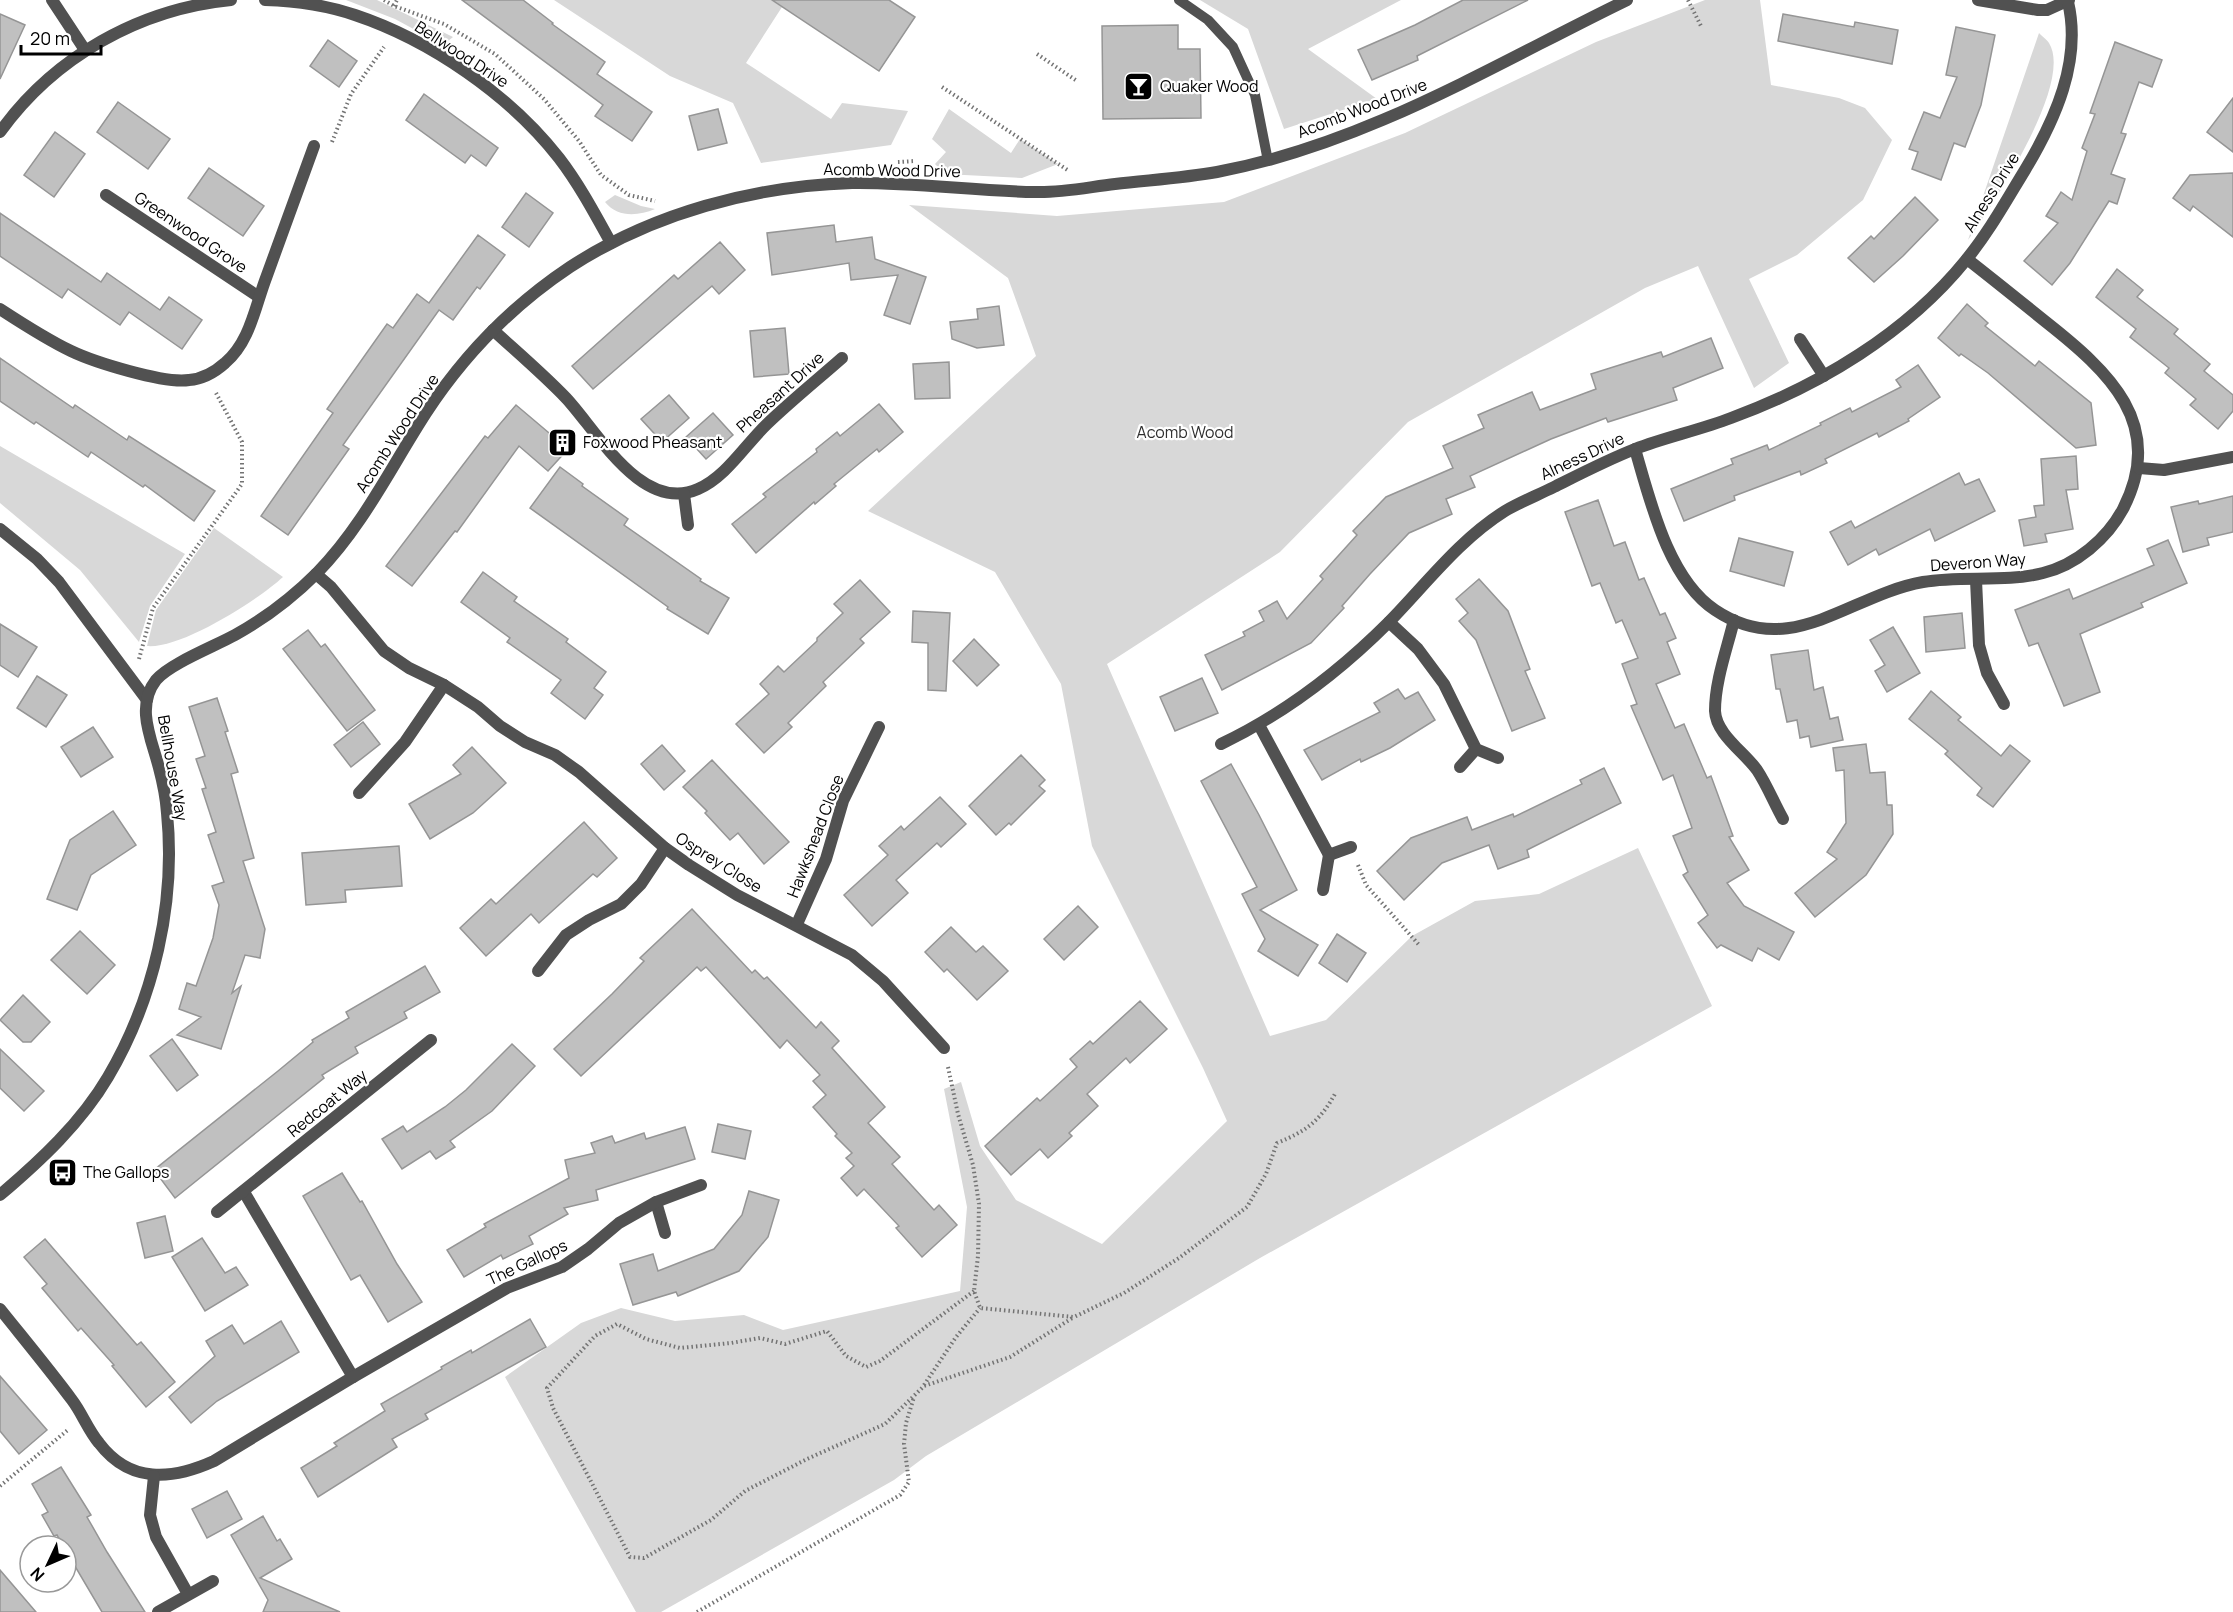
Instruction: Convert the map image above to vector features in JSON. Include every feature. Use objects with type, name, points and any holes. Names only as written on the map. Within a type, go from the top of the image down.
[{"type":"street","points":[[52,0],[85,50]]},
{"type":"street","points":[[0,132],[28,98],[59,68],[85,50],[151,18],[202,3],[231,0]]},
{"type":"street","name":"Bellwood Drive","points":[[265,0],[294,1],[355,15],[395,32],[443,58],[508,104],[559,158],[586,198],[611,243]]},
{"type":"street","name":"Acomb Wood Drive","points":[[147,700],[156,681],[170,668],[241,631],[275,610],[316,574],[350,535],[428,410],[457,370],[493,330],[533,295],[571,267],[611,243],[667,219],[722,201],[790,187],[854,183],[1041,192],[1210,173],[1268,161],[1384,120],[1434,98],[1627,0]]},
{"type":"street","points":[[1978,0],[2038,10],[2047,10],[2069,1]]},
{"type":"street","name":"Alness Drive","points":[[1221,744],[1259,725],[1323,682],[1389,622],[1455,550],[1506,510],[1635,449],[1730,419],[1779,399],[1824,376],[1900,325],[1944,285],[1967,259],[1990,227],[2046,134],[2064,85],[2072,46],[2069,1]]},
{"type":"street","name":"Greenwood Grove","points":[[0,309],[71,351],[114,366],[167,380],[188,381],[206,376],[225,364],[237,351],[249,329],[314,146]]},
{"type":"street","name":"Greenwood Grove","points":[[106,195],[259,297]]},
{"type":"street","name":"Deveron Way","points":[[1635,449],[1652,505],[1682,573],[1696,594],[1714,609],[1734,620],[1767,630],[1795,628],[1828,618],[1892,590],[1925,582],[1976,580],[2044,573],[2072,562],[2099,542],[2116,523],[2130,497],[2139,468],[2133,419],[2122,397],[2102,370],[2081,350],[1967,259]]},
{"type":"street","points":[[493,330],[564,396],[618,461],[650,486],[668,493],[684,494],[688,525]]},
{"type":"street","points":[[1800,339],[1824,376]]},
{"type":"street","name":"Pheasant Drive","points":[[684,494],[700,488],[719,475],[766,424],[842,358]]},
{"type":"street","points":[[2139,468],[2164,470],[2233,457]]},
{"type":"street","name":"Bellhouse Way","points":[[0,529],[37,559],[59,582],[147,700],[146,717],[149,734],[167,809],[169,850],[164,923],[148,987],[127,1040],[107,1080],[79,1118],[44,1155],[0,1195]]},
{"type":"street","name":"Osprey Close","points":[[316,574],[330,587],[384,651],[409,668],[444,685],[525,742],[555,755],[579,772],[665,849],[737,895],[797,924],[852,955],[883,981],[945,1048]]},
{"type":"street","points":[[1976,580],[1979,645],[1987,673],[2004,704]]},
{"type":"street","points":[[1734,620],[1718,687],[1715,712],[1720,728],[1747,757],[1759,774],[1783,819]]},
{"type":"street","points":[[1389,622],[1418,649],[1444,684],[1476,749],[1498,758]]},
{"type":"street","points":[[359,793],[405,742],[444,685]]},
{"type":"street","points":[[1259,725],[1329,855],[1323,890]]},
{"type":"street","name":"Hawkshead Close","points":[[797,924],[826,859],[843,801],[879,727]]},
{"type":"street","points":[[1460,767],[1476,749]]},
{"type":"street","points":[[1329,855],[1351,847]]},
{"type":"street","points":[[538,971],[566,935],[621,904],[641,884],[665,849]]},
{"type":"street","name":"Redcoat Way","points":[[217,1212],[432,1040]]},
{"type":"street","name":"The Gallops","points":[[0,1310],[84,1416],[97,1441],[110,1456],[128,1467],[154,1476],[184,1472],[214,1461],[507,1288],[562,1267],[619,1223],[656,1202],[701,1185]]},
{"type":"street","points":[[244,1192],[353,1377]]},
{"type":"street","points":[[656,1202],[665,1233]]},
{"type":"street","points":[[154,1476],[150,1515],[156,1537],[188,1594]]},
{"type":"street","points":[[158,1612],[213,1581]]},
{"type":"lane","points":[[1179,0],[1208,20],[1233,47],[1255,95],[1268,161]]},
{"type":"path","points":[[394,6],[397,0]]},
{"type":"path","points":[[1688,0],[1701,26]]},
{"type":"path","points":[[314,146],[329,151],[351,94],[395,32]]},
{"type":"path","points":[[1037,54],[1077,81]]},
{"type":"path","points":[[942,87],[1093,187]]},
{"type":"path","points":[[132,682],[153,608],[242,484],[242,442],[206,376]]},
{"type":"path","points":[[1351,847],[1366,885],[1420,946]]},
{"type":"path","points":[[945,1048],[958,1114],[973,1165],[979,1204],[978,1256],[974,1291],[980,1308]]},
{"type":"path","points":[[924,1386],[1010,1357],[1074,1317],[1125,1293],[1187,1252],[1247,1207],[1266,1174],[1277,1143],[1299,1134],[1315,1122],[1325,1112],[1336,1092]]},
{"type":"path","points":[[974,1291],[880,1361],[866,1367],[846,1356],[827,1331],[784,1344],[760,1338],[731,1344],[680,1348],[646,1339],[617,1324],[595,1336],[547,1388],[553,1408],[630,1557],[644,1558],[711,1520],[745,1491],[807,1459],[885,1424],[924,1386],[956,1337],[980,1308]]},
{"type":"path","points":[[980,1308],[1074,1317]]},
{"type":"path","points":[[697,1612],[900,1495],[909,1482],[904,1444],[906,1423],[914,1396]]},
{"type":"path","points":[[0,1486],[84,1416]]},
{"type":"green space","points":[[346,0],[377,0],[453,37],[443,45],[395,19]]},
{"type":"green space","points":[[554,0],[771,0],[782,7],[746,63],[831,119],[842,103],[908,111],[891,145],[761,163],[733,103],[670,76]]},
{"type":"green space","points":[[1200,0],[1401,0],[1308,49],[1377,99],[1284,129],[1248,29]]},
{"type":"green space","name":"Acomb Wood","points":[[1705,0],[1760,0],[1771,85],[1839,98],[1865,108],[1892,140],[1863,200],[1797,255],[1749,279],[1789,363],[1754,388],[1698,266],[1645,288],[1408,422],[1280,552],[1107,664],[1270,1036],[1326,1020],[1412,936],[1475,901],[1539,894],[1638,848],[1712,1006],[1260,1258],[926,1456],[894,1480],[661,1612],[636,1612],[505,1377],[581,1323],[621,1308],[675,1321],[744,1315],[783,1330],[960,1291],[967,1207],[944,1089],[961,1082],[980,1146],[1016,1200],[1102,1244],[1227,1121],[1203,1068],[1092,846],[1061,684],[995,572],[868,511],[1036,356],[1008,278],[909,205],[1057,216],[1224,202],[1405,133],[1596,42]]},
{"type":"green space","points":[[2039,33],[2049,43],[2054,62],[2050,86],[2041,114],[2011,173],[1968,240]]},
{"type":"green space","points":[[949,109],[1011,153],[1020,139],[1058,164],[1022,178],[945,174],[935,164],[946,152],[932,139]]},
{"type":"green space","points":[[615,195],[655,209],[635,214],[616,211],[605,202]]},
{"type":"green space","points":[[0,446],[185,554],[150,606],[139,642],[80,570],[0,503]]},
{"type":"green space","points":[[214,528],[283,577],[238,610],[198,632],[162,645],[147,646],[156,610]]},
{"type":"building","points":[[462,0],[523,0],[605,62],[597,74],[652,112],[632,141],[595,116],[603,105]]},
{"type":"building","points":[[772,0],[889,0],[915,17],[879,71]]},
{"type":"building","points":[[1463,0],[1528,0],[1417,56],[1418,60],[1372,80],[1358,50],[1415,25]]},
{"type":"building","points":[[0,14],[25,25],[0,79]]},
{"type":"building","points":[[1783,14],[1854,27],[1855,22],[1898,30],[1892,64],[1778,41]]},
{"type":"building","points":[[1178,25],[1178,49],[1200,49],[1201,118],[1103,119],[1102,26]]},
{"type":"building","points":[[1956,27],[1995,35],[1981,105],[1965,147],[1954,143],[1941,180],[1912,169],[1918,152],[1909,149],[1924,112],[1940,118],[1957,77],[1946,75]]},
{"type":"building","points":[[328,40],[357,61],[339,87],[310,66]]},
{"type":"building","points":[[2115,42],[2162,60],[2152,87],[2139,82],[2121,133],[2126,134],[2111,174],[2125,179],[2117,204],[2109,201],[2070,263],[2052,285],[2024,261],[2058,223],[2046,216],[2061,192],[2072,200],[2087,151],[2082,148],[2095,114],[2090,113]]},
{"type":"building","points":[[424,94],[498,148],[486,166],[471,155],[465,163],[406,120]]},
{"type":"building","points":[[2233,98],[2233,152],[2207,132]]},
{"type":"building","points":[[118,102],[170,139],[148,169],[97,132]]},
{"type":"building","points":[[718,109],[727,143],[698,150],[689,116]]},
{"type":"building","points":[[55,132],[85,154],[54,197],[24,175]]},
{"type":"building","points":[[209,168],[264,206],[243,236],[188,198]]},
{"type":"building","points":[[2233,173],[2233,237],[2193,206],[2190,211],[2173,198],[2190,175]]},
{"type":"building","points":[[526,193],[553,213],[529,247],[502,227]]},
{"type":"building","points":[[1915,197],[1938,220],[1874,282],[1848,258],[1871,236],[1874,239]]},
{"type":"building","points":[[0,213],[101,282],[107,273],[160,310],[169,297],[202,320],[182,349],[129,312],[120,325],[68,289],[62,298],[0,256]]},
{"type":"building","points":[[834,225],[836,242],[872,237],[875,259],[926,277],[910,324],[884,315],[898,275],[851,280],[849,263],[772,275],[767,233]]},
{"type":"building","points":[[478,235],[505,255],[480,289],[477,287],[453,320],[439,310],[343,445],[349,449],[288,535],[261,516],[333,413],[327,409],[387,324],[393,328],[417,294],[429,303]]},
{"type":"building","points":[[720,242],[745,270],[719,294],[712,286],[593,389],[572,366],[674,275],[678,279]]},
{"type":"building","points":[[2117,269],[2143,290],[2137,297],[2178,329],[2174,334],[2210,364],[2204,371],[2233,395],[2233,411],[2218,429],[2190,405],[2196,399],[2165,373],[2169,368],[2130,337],[2136,329],[2096,297]]},
{"type":"building","points":[[1967,304],[1988,323],[1985,326],[2035,366],[2039,361],[2091,403],[2096,445],[2076,448],[1988,373],[1961,354],[1959,356],[1938,338]]},
{"type":"building","points":[[999,306],[1004,345],[977,348],[952,339],[950,322],[978,319],[977,309]]},
{"type":"building","points":[[785,328],[789,374],[754,377],[750,331]]},
{"type":"building","points":[[1711,338],[1723,368],[1673,388],[1677,400],[1608,422],[1606,418],[1551,439],[1470,476],[1475,487],[1446,499],[1452,514],[1409,533],[1370,574],[1342,606],[1344,608],[1311,643],[1222,690],[1205,655],[1245,636],[1243,632],[1264,621],[1259,611],[1277,601],[1287,619],[1323,579],[1320,576],[1357,535],[1353,531],[1386,497],[1453,468],[1443,446],[1484,428],[1478,415],[1532,392],[1540,410],[1596,389],[1591,374],[1661,352],[1663,357]]},
{"type":"building","points":[[0,358],[73,408],[75,405],[127,440],[129,436],[215,491],[194,521],[145,485],[143,487],[91,452],[88,457],[0,401]]},
{"type":"building","points":[[949,362],[950,398],[915,399],[913,364]]},
{"type":"building","points":[[1918,365],[1940,397],[1908,419],[1909,421],[1879,437],[1877,433],[1825,459],[1827,463],[1801,475],[1800,471],[1734,496],[1735,500],[1684,521],[1671,489],[1733,464],[1731,459],[1767,445],[1769,450],[1850,408],[1852,412],[1901,387],[1896,380]]},
{"type":"building","points":[[669,395],[689,418],[662,442],[641,419]]},
{"type":"building","points":[[879,404],[903,432],[879,452],[877,449],[834,484],[836,486],[815,504],[814,502],[756,553],[732,524],[766,497],[763,494],[817,452],[816,449],[837,432],[840,436]]},
{"type":"building","points":[[516,405],[568,449],[548,471],[519,446],[457,532],[455,531],[412,586],[386,566],[485,436],[488,438]]},
{"type":"building","points":[[713,413],[733,435],[706,459],[686,437]]},
{"type":"building","points":[[2076,456],[2078,489],[2066,490],[2073,529],[2045,534],[2047,542],[2024,546],[2019,520],[2036,517],[2034,506],[2044,505],[2041,459]]},
{"type":"building","points":[[560,467],[628,519],[624,525],[701,579],[700,581],[729,598],[708,634],[667,609],[668,607],[530,508]]},
{"type":"building","points":[[1959,473],[1965,485],[1979,479],[1995,511],[1935,541],[1930,529],[1879,555],[1876,549],[1848,565],[1830,532],[1851,521],[1855,528]]},
{"type":"building","points":[[2233,496],[2233,532],[2207,538],[2209,545],[2183,552],[2171,507],[2198,501],[2199,504]]},
{"type":"building","points":[[1598,500],[1614,546],[1625,542],[1639,580],[1644,578],[1660,615],[1665,613],[1676,638],[1667,642],[1680,674],[1656,684],[1675,728],[1684,724],[1707,778],[1711,776],[1733,836],[1729,837],[1749,870],[1727,883],[1744,906],[1794,932],[1779,960],[1758,948],[1752,961],[1721,945],[1717,948],[1698,923],[1708,915],[1683,875],[1688,872],[1673,836],[1692,828],[1673,775],[1663,780],[1631,706],[1637,704],[1622,664],[1638,658],[1622,620],[1616,623],[1600,583],[1592,586],[1565,512]]},
{"type":"building","points":[[1739,538],[1793,552],[1784,586],[1730,571]]},
{"type":"building","points":[[2168,540],[2187,583],[2141,603],[2143,607],[2080,634],[2100,692],[2064,706],[2038,643],[2029,646],[2015,610],[2069,589],[2073,599],[2154,565],[2147,549]]},
{"type":"building","points":[[483,572],[517,597],[514,601],[568,639],[566,642],[606,672],[594,688],[603,695],[585,719],[551,693],[561,680],[507,642],[510,638],[461,602]]},
{"type":"building","points":[[1479,579],[1508,611],[1530,669],[1525,671],[1545,718],[1512,731],[1476,640],[1459,621],[1468,613],[1456,599]]},
{"type":"building","points":[[860,580],[890,612],[860,639],[864,643],[823,682],[826,686],[788,723],[792,727],[764,753],[736,724],[769,694],[760,684],[778,666],[784,672],[843,613],[834,604]]},
{"type":"building","points":[[913,611],[950,613],[946,691],[928,690],[928,643],[912,642]]},
{"type":"building","points":[[1962,613],[1965,648],[1926,652],[1924,617]]},
{"type":"building","points":[[0,624],[37,647],[18,677],[0,665]]},
{"type":"building","points":[[1893,627],[1920,673],[1887,692],[1875,671],[1885,665],[1870,640]]},
{"type":"building","points":[[308,630],[321,647],[325,644],[375,710],[347,731],[283,649]]},
{"type":"building","points":[[974,639],[999,665],[977,686],[953,661]]},
{"type":"building","points":[[1808,650],[1814,690],[1823,687],[1830,719],[1838,717],[1843,740],[1811,747],[1809,736],[1800,738],[1797,720],[1787,722],[1780,689],[1776,689],[1771,655]]},
{"type":"building","points":[[37,676],[67,695],[46,727],[17,708]]},
{"type":"building","points":[[1202,678],[1218,713],[1175,731],[1160,697]]},
{"type":"building","points":[[1398,689],[1405,699],[1418,692],[1435,720],[1390,748],[1361,762],[1360,759],[1322,780],[1304,750],[1380,712],[1374,703]]},
{"type":"building","points":[[1931,691],[1961,717],[1958,720],[2001,756],[2010,745],[2030,761],[1993,807],[1977,795],[1982,788],[1945,754],[1948,751],[1909,719]]},
{"type":"building","points":[[217,698],[238,772],[231,774],[254,858],[243,861],[265,929],[260,958],[245,955],[232,993],[241,986],[221,1049],[177,1035],[201,1017],[179,1009],[187,983],[196,986],[213,938],[219,905],[212,886],[224,882],[208,835],[216,832],[202,789],[206,788],[196,759],[205,756],[189,707]]},
{"type":"building","points":[[363,722],[380,744],[351,767],[334,745]]},
{"type":"building","points":[[93,727],[113,757],[81,777],[61,747]]},
{"type":"building","points":[[1866,744],[1870,773],[1885,772],[1887,805],[1892,805],[1893,834],[1866,875],[1815,917],[1795,893],[1837,859],[1827,852],[1846,823],[1844,770],[1836,771],[1833,748]]},
{"type":"building","points":[[662,745],[685,771],[664,790],[641,764]]},
{"type":"building","points":[[472,747],[506,783],[473,813],[430,839],[409,804],[461,774],[453,765]]},
{"type":"building","points":[[1021,755],[1045,780],[1039,786],[1045,791],[1011,825],[1009,823],[996,835],[969,806]]},
{"type":"building","points":[[712,760],[789,842],[764,864],[738,833],[730,840],[705,813],[707,811],[683,787]]},
{"type":"building","points":[[1231,764],[1297,890],[1260,910],[1318,945],[1298,976],[1258,951],[1265,939],[1242,894],[1257,887],[1201,781]]},
{"type":"building","points":[[1604,768],[1621,803],[1527,850],[1529,857],[1498,869],[1489,845],[1442,863],[1404,900],[1377,871],[1411,838],[1467,817],[1472,830],[1513,814],[1514,817],[1582,784],[1580,780]]},
{"type":"building","points":[[940,797],[966,824],[941,847],[937,843],[896,880],[908,893],[872,926],[844,895],[888,855],[879,846],[901,826],[904,830]]},
{"type":"building","points":[[113,811],[136,845],[91,875],[77,910],[47,899],[70,840]]},
{"type":"building","points":[[584,822],[617,858],[597,877],[593,874],[539,923],[531,914],[486,956],[460,928],[491,899],[496,904]]},
{"type":"building","points":[[399,846],[402,886],[345,890],[346,902],[306,905],[302,853]]},
{"type":"building","points":[[1078,906],[1098,927],[1064,960],[1044,939]]},
{"type":"building","points":[[692,909],[752,973],[755,970],[764,979],[767,977],[816,1028],[821,1022],[839,1041],[832,1048],[885,1107],[868,1123],[900,1157],[892,1164],[934,1210],[939,1205],[957,1225],[922,1257],[896,1228],[899,1226],[864,1189],[857,1196],[841,1178],[854,1166],[846,1158],[852,1153],[835,1136],[837,1134],[813,1107],[826,1095],[813,1081],[820,1075],[787,1040],[780,1048],[706,967],[701,971],[697,967],[581,1076],[554,1049],[612,994],[644,961],[640,958]]},
{"type":"building","points":[[951,927],[976,952],[983,946],[1008,971],[977,1000],[947,969],[944,972],[925,952]]},
{"type":"building","points":[[80,931],[115,965],[87,994],[51,960]]},
{"type":"building","points":[[1337,934],[1366,953],[1347,982],[1319,963]]},
{"type":"building","points":[[425,966],[440,992],[404,1012],[407,1018],[355,1047],[358,1053],[322,1075],[324,1078],[175,1198],[154,1170],[278,1071],[313,1042],[312,1040],[349,1018],[346,1012]]},
{"type":"building","points":[[23,995],[50,1022],[31,1042],[23,1042],[0,1020]]},
{"type":"building","points":[[1140,1001],[1167,1029],[1130,1063],[1126,1058],[1087,1094],[1098,1106],[1069,1133],[1072,1136],[1048,1158],[1040,1149],[1011,1175],[985,1146],[1037,1098],[1040,1101],[1077,1067],[1070,1059],[1090,1041],[1093,1044]]},
{"type":"building","points":[[172,1039],[198,1075],[177,1091],[150,1056]]},
{"type":"building","points":[[512,1044],[535,1066],[492,1111],[450,1141],[455,1147],[436,1159],[430,1151],[402,1169],[382,1139],[403,1126],[407,1132],[445,1107],[466,1090]]},
{"type":"building","points":[[0,1049],[44,1091],[24,1111],[0,1088]]},
{"type":"building","points":[[718,1124],[751,1131],[745,1159],[712,1152]]},
{"type":"building","points":[[685,1127],[695,1159],[596,1190],[598,1200],[564,1208],[568,1214],[529,1236],[533,1244],[503,1259],[501,1255],[464,1277],[447,1250],[486,1227],[484,1224],[569,1178],[565,1160],[595,1153],[591,1143],[612,1136],[615,1143],[644,1133],[646,1139]]},
{"type":"building","points":[[342,1173],[360,1202],[362,1201],[397,1264],[422,1302],[388,1322],[360,1275],[351,1280],[303,1196]]},
{"type":"building","points":[[749,1191],[779,1200],[768,1237],[739,1271],[678,1296],[676,1292],[633,1305],[620,1264],[653,1254],[658,1271],[714,1249],[742,1215]]},
{"type":"building","points":[[165,1216],[173,1251],[145,1258],[137,1223]]},
{"type":"building","points":[[202,1238],[225,1273],[236,1267],[248,1285],[205,1311],[172,1257]]},
{"type":"building","points":[[45,1239],[137,1345],[141,1342],[175,1382],[146,1407],[112,1366],[114,1365],[81,1328],[78,1331],[42,1288],[47,1284],[24,1257]]},
{"type":"building","points":[[530,1319],[546,1347],[425,1414],[428,1419],[392,1439],[397,1447],[318,1497],[301,1468],[337,1446],[334,1443],[385,1411],[381,1404],[442,1369],[441,1367],[471,1350],[472,1353]]},
{"type":"building","points":[[281,1321],[299,1352],[217,1401],[191,1423],[169,1397],[215,1356],[206,1341],[232,1325],[244,1344]]},
{"type":"building","points":[[0,1376],[47,1430],[19,1454],[0,1431]]},
{"type":"building","points":[[61,1467],[91,1515],[87,1517],[107,1552],[145,1612],[102,1612],[78,1571],[78,1534],[53,1534],[42,1515],[48,1512],[32,1484]]},
{"type":"building","points":[[227,1491],[242,1519],[207,1538],[192,1509]]},
{"type":"building","points":[[263,1516],[277,1541],[280,1539],[292,1559],[260,1578],[340,1612],[263,1612],[268,1600],[231,1535]]},
{"type":"building","points":[[0,1570],[18,1594],[21,1594],[36,1612],[0,1612]]},
{"type":"place","name":"Quaker Wood","points":[[1139,86]]},
{"type":"place","name":"Foxwood Pheasant","points":[[562,442]]},
{"type":"place","name":"The Gallops","points":[[62,1172]]}]
